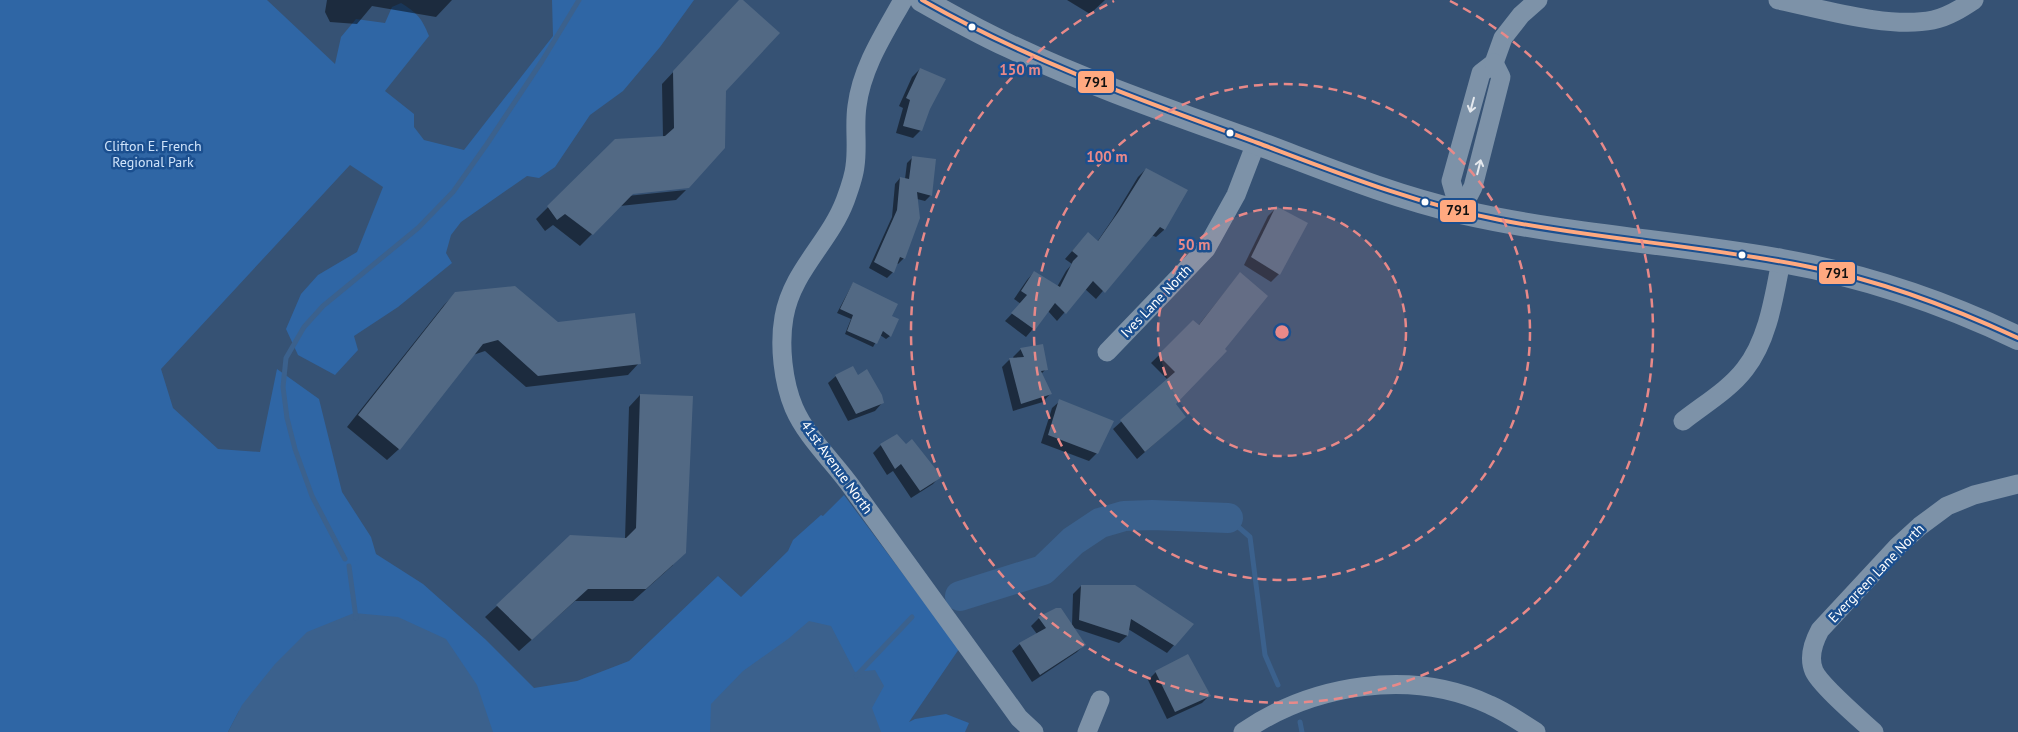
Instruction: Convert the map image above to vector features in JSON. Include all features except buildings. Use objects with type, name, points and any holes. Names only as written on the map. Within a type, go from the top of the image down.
[{"type":"street","name":"41st Avenue North","points":[[903,0],[878,43],[864,73],[857,105],[855,167],[844,202],[827,235],[806,262],[795,284],[784,317],[782,348],[785,378],[794,408],[810,434],[844,476],[1019,718],[1034,732]]},
{"type":"street","points":[[922,0],[1019,51],[1200,123],[1350,178],[1460,212],[1556,229],[1781,261],[1842,274],[1906,292],[1970,315],[2018,338]]},
{"type":"street","points":[[1460,212],[1452,181],[1481,73],[1494,63],[1503,38],[1521,15],[1538,0]]},
{"type":"street","points":[[1778,0],[1882,20],[1921,21],[1934,20],[1974,0]]},
{"type":"street","name":"Ives Lane North","points":[[1107,352],[1206,249],[1236,195],[1256,143]]},
{"type":"street","points":[[1683,421],[1727,386],[1744,370],[1753,357],[1766,328],[1781,261]]},
{"type":"street","name":"Evergreen Lane North","points":[[1874,732],[1814,672],[1811,658],[1814,642],[1820,630],[1898,546],[1920,526],[1947,506],[1974,495],[2018,484]]},
{"type":"street","points":[[1243,732],[1284,708],[1314,697],[1372,686],[1407,685],[1451,692],[1489,704],[1536,732]]},
{"type":"street","points":[[1087,732],[1100,700]]},
{"type":"green space","name":"Clifton E. French Regional Park","points":[[0,0],[267,0],[335,64],[341,37],[356,19],[385,23],[392,7],[401,3],[418,16],[429,36],[385,91],[414,114],[414,127],[424,140],[464,150],[553,36],[552,0],[694,0],[660,47],[623,91],[590,115],[555,167],[539,178],[527,176],[461,222],[451,235],[446,253],[452,263],[398,307],[354,336],[358,350],[335,375],[298,355],[286,329],[301,294],[318,275],[357,252],[383,187],[350,165],[161,369],[173,408],[218,449],[260,452],[277,369],[319,399],[342,492],[371,537],[376,554],[423,584],[485,639],[534,688],[577,681],[629,661],[718,576],[741,597],[788,551],[793,540],[821,515],[823,516],[844,495],[959,649],[909,722],[915,719],[946,714],[969,723],[965,732],[460,732],[239,711],[228,732],[0,732]]},
{"type":"shaded area","points":[[354,613],[398,617],[446,639],[477,685],[493,732],[228,732],[242,705],[275,664],[307,632]]},
{"type":"shaded area","points":[[809,621],[831,626],[855,672],[875,670],[884,686],[872,708],[881,732],[710,732],[711,704],[743,671],[788,639]]},
{"type":"waterway","points":[[345,559],[312,496],[295,449],[287,418],[283,387],[286,358],[304,327],[323,306],[418,228],[453,192],[542,61],[579,0]]},
{"type":"waterway","points":[[960,596],[1043,570],[1073,541],[1100,523],[1124,516],[1152,515],[1228,518]]},
{"type":"waterway","points":[[1228,518],[1250,537],[1265,655],[1278,685]]},
{"type":"waterway","points":[[349,566],[356,618]]},
{"type":"waterway","points":[[856,676],[912,617]]},
{"type":"waterway","points":[[1300,722],[1302,732]]},
{"type":"transit line","name":"791","points":[[922,0],[1003,42],[1087,79],[1172,112],[1408,197],[1469,213],[1539,227],[1772,260],[1837,273],[1916,296],[2018,338]]}]
